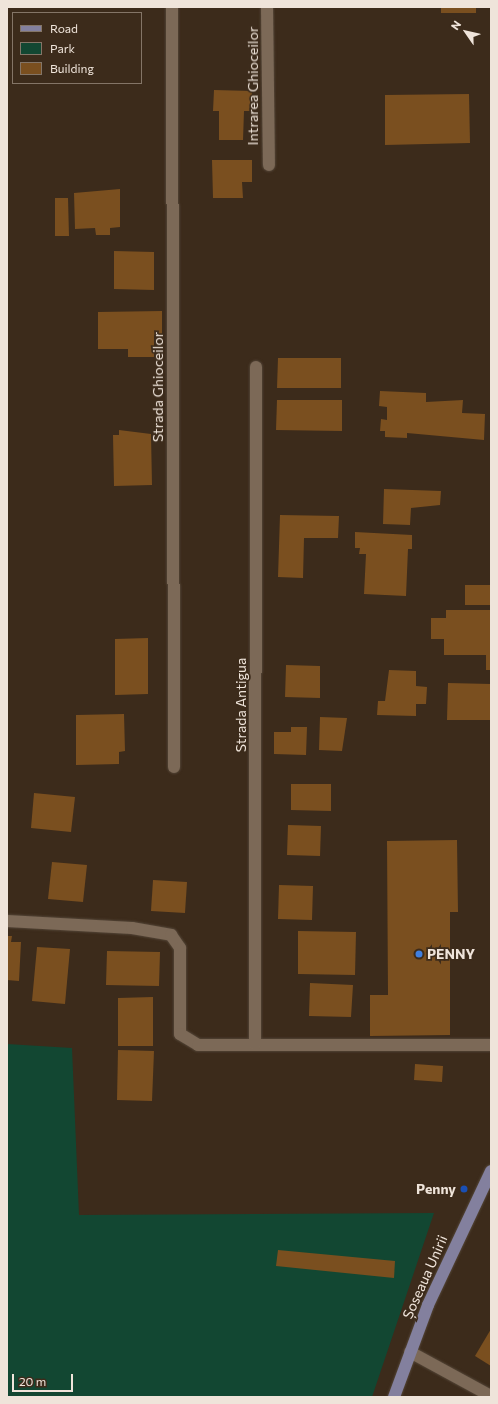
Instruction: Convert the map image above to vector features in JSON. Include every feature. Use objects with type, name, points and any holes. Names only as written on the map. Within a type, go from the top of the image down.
[{"type":"main road","name":"Șoseaua Unirii","points":[[394,1397],[440,1277],[491,1171]]},
{"type":"street","name":"Strada Ghioceilor","points":[[172,7],[174,767]]},
{"type":"street","name":"Intrarea Ghioceilor","points":[[267,7],[269,165]]},
{"type":"street","name":"Strada Antigua","points":[[255,1044],[256,367]]},
{"type":"street","points":[[7,921],[132,928],[171,935],[180,948],[180,1034],[198,1045],[491,1045]]},
{"type":"street","points":[[410,1352],[491,1396]]},
{"type":"green space","points":[[7,1044],[72,1048],[79,1215],[434,1213],[372,1397],[7,1397]]},
{"type":"building","points":[[441,7],[476,7],[476,13],[441,13]]},
{"type":"building","points":[[214,90],[252,91],[252,111],[244,111],[243,140],[219,140],[219,111],[213,111]]},
{"type":"building","points":[[469,94],[470,143],[385,145],[385,95]]},
{"type":"building","points":[[212,160],[252,160],[252,182],[242,182],[243,198],[213,198]]},
{"type":"building","points":[[120,189],[120,227],[110,228],[110,235],[96,235],[95,228],[75,229],[74,193]]},
{"type":"building","points":[[55,198],[68,198],[69,236],[55,236]]},
{"type":"building","points":[[114,251],[154,252],[154,290],[114,289]]},
{"type":"building","points":[[162,311],[162,335],[154,335],[154,357],[128,357],[128,349],[98,349],[98,312]]},
{"type":"building","points":[[278,358],[341,358],[341,388],[277,388]]},
{"type":"building","points":[[380,391],[426,393],[426,402],[463,400],[462,413],[485,414],[484,440],[407,433],[407,438],[385,437],[385,431],[380,431],[381,419],[387,420],[387,407],[379,406]]},
{"type":"building","points":[[277,400],[342,400],[342,431],[276,430]]},
{"type":"building","points":[[119,430],[151,434],[152,485],[114,486],[113,435],[119,435]]},
{"type":"building","points":[[384,489],[441,491],[440,505],[411,508],[410,525],[383,524]]},
{"type":"building","points":[[280,515],[339,516],[338,538],[304,538],[303,578],[278,577]]},
{"type":"building","points":[[355,532],[412,535],[412,549],[408,549],[406,596],[364,594],[366,554],[359,554],[360,548],[355,548]]},
{"type":"building","points":[[465,585],[491,585],[491,605],[465,605]]},
{"type":"building","points":[[446,610],[491,610],[491,670],[486,670],[486,655],[444,655],[444,639],[431,639],[431,618],[446,618]]},
{"type":"building","points":[[148,638],[148,694],[115,695],[115,639]]},
{"type":"building","points":[[286,665],[320,666],[320,698],[285,697]]},
{"type":"building","points":[[389,670],[416,671],[416,686],[427,687],[426,704],[416,704],[416,716],[377,715],[378,701],[385,701]]},
{"type":"building","points":[[448,683],[491,684],[491,720],[447,720]]},
{"type":"building","points":[[124,714],[125,751],[119,752],[119,764],[76,765],[76,715]]},
{"type":"building","points":[[320,717],[347,718],[342,751],[319,750]]},
{"type":"building","points":[[291,727],[307,727],[306,755],[274,754],[274,732],[291,732]]},
{"type":"building","points":[[291,784],[331,784],[331,811],[291,810]]},
{"type":"building","points":[[34,793],[75,797],[71,832],[31,828]]},
{"type":"building","points":[[288,825],[321,826],[320,856],[287,855]]},
{"type":"building","name":"PENNY","points":[[457,840],[458,912],[450,912],[450,1035],[370,1036],[370,995],[388,995],[387,841]]},
{"type":"building","points":[[52,862],[87,865],[83,902],[48,899]]},
{"type":"building","points":[[153,880],[187,882],[185,913],[151,911]]},
{"type":"building","points":[[279,885],[313,886],[312,920],[278,919]]},
{"type":"building","points":[[298,931],[356,932],[355,975],[298,974]]},
{"type":"building","points":[[7,936],[12,936],[11,942],[21,942],[19,981],[7,980]]},
{"type":"building","points":[[37,947],[70,949],[65,1004],[32,1001]]},
{"type":"building","points":[[107,951],[160,952],[159,986],[106,985]]},
{"type":"building","points":[[310,983],[353,985],[351,1017],[309,1016]]},
{"type":"building","points":[[153,997],[153,1046],[118,1046],[118,998]]},
{"type":"building","points":[[118,1050],[154,1051],[152,1101],[117,1100]]},
{"type":"building","points":[[415,1064],[443,1066],[442,1082],[414,1080]]},
{"type":"building","points":[[278,1250],[395,1261],[394,1278],[276,1266]]},
{"type":"building","points":[[491,1329],[491,1366],[475,1356]]},
{"type":"place","name":"PENNY","points":[[419,954]]},
{"type":"place","name":"Penny","points":[[464,1189]]}]
